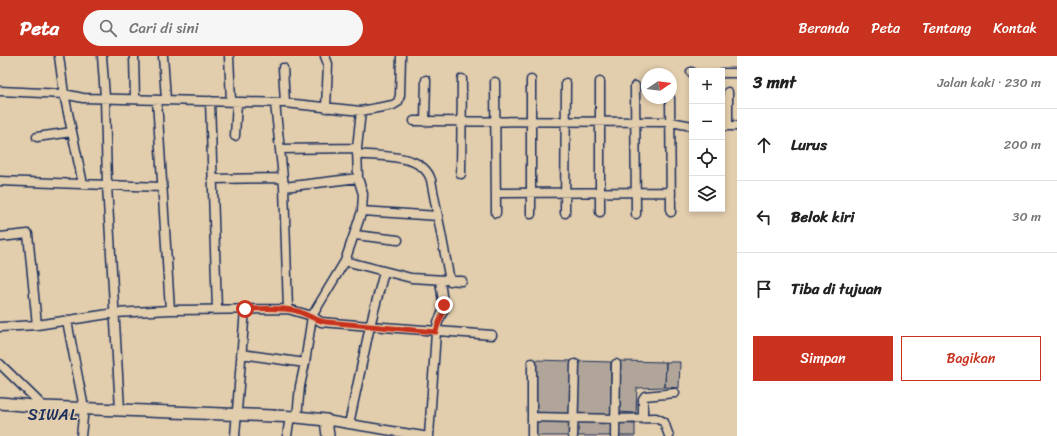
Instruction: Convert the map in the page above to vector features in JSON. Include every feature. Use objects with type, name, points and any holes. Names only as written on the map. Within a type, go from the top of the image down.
[{"type":"street","points":[[59,56],[64,94],[83,184]]},
{"type":"street","points":[[102,56],[105,98],[107,185],[120,409]]},
{"type":"street","points":[[134,56],[135,99]]},
{"type":"street","points":[[163,56],[161,187],[170,310]]},
{"type":"street","points":[[229,56],[236,136]]},
{"type":"street","points":[[325,56],[328,64],[326,108]]},
{"type":"street","points":[[0,91],[64,94],[82,98],[285,103],[326,108],[367,110],[393,105],[399,99],[401,56]]},
{"type":"street","points":[[282,68],[285,103]]},
{"type":"street","points":[[725,73],[737,73]]},
{"type":"street","points":[[461,174],[462,79]]},
{"type":"street","points":[[425,122],[426,80]]},
{"type":"street","points":[[531,80],[531,214]]},
{"type":"street","points":[[495,82],[496,213]]},
{"type":"street","points":[[600,82],[600,212]]},
{"type":"street","points":[[566,83],[566,213]]},
{"type":"street","points":[[635,86],[636,214]]},
{"type":"street","points":[[728,92],[725,126],[737,126]]},
{"type":"street","points":[[210,101],[217,309]]},
{"type":"street","points":[[275,103],[284,188],[288,309]]},
{"type":"street","points":[[670,104],[670,212]]},
{"type":"street","points":[[287,436],[305,363],[312,316],[345,261],[355,235],[362,210],[363,194],[358,178],[357,151],[367,110]]},
{"type":"street","points":[[414,121],[671,122],[689,125]]},
{"type":"street","points":[[37,137],[72,132]]},
{"type":"street","points":[[280,149],[357,151],[411,161],[422,166],[430,177],[450,281]]},
{"type":"street","points":[[212,179],[283,178]]},
{"type":"street","points":[[284,188],[358,178]]},
{"type":"street","points":[[0,181],[161,187]]},
{"type":"street","points":[[496,193],[671,192]]},
{"type":"street","points":[[362,210],[438,216]]},
{"type":"street","points":[[0,236],[28,234],[37,324]]},
{"type":"street","points":[[355,235],[398,240]]},
{"type":"street","points":[[345,261],[411,278],[440,281],[462,281]]},
{"type":"street","points":[[349,424],[370,326],[384,272]]},
{"type":"street","points":[[429,436],[436,332],[438,322],[444,309],[440,281]]},
{"type":"street","points":[[235,436],[245,309]]},
{"type":"street","points":[[0,327],[37,324],[115,313],[170,310],[288,309],[312,316],[321,322],[436,332],[492,335]]},
{"type":"street","points":[[68,320],[84,408],[81,436]]},
{"type":"street","points":[[242,354],[305,363]]},
{"type":"street","points":[[0,364],[44,407]]},
{"type":"street","points":[[532,364],[532,436]]},
{"type":"street","points":[[573,436],[575,364]]},
{"type":"street","points":[[615,436],[616,364]]},
{"type":"street","points":[[643,419],[643,399],[645,396],[675,393]]},
{"type":"street","points":[[0,403],[44,407],[293,416],[423,436]]},
{"type":"street","points":[[532,417],[661,420],[669,436]]},
{"type":"street","points":[[326,420],[328,436]]},
{"type":"building","points":[[534,360],[572,361],[571,414],[534,414]]},
{"type":"building","points":[[577,361],[611,362],[611,415],[576,415]]},
{"type":"building","points":[[619,361],[666,362],[665,387],[637,388],[636,413],[617,412]]},
{"type":"building","points":[[666,362],[680,362],[679,388],[665,387]]},
{"type":"building","points":[[535,420],[570,422],[569,436],[534,436]]},
{"type":"building","points":[[576,421],[612,423],[612,436],[576,436]]},
{"type":"building","points":[[619,423],[635,424],[635,436],[619,436]]},
{"type":"district","name":"SIWAL","points":[[53,414]]},
{"type":"route","points":[[245,309],[288,309],[312,316],[321,322],[436,332],[438,322],[443,313],[444,305]]}]
